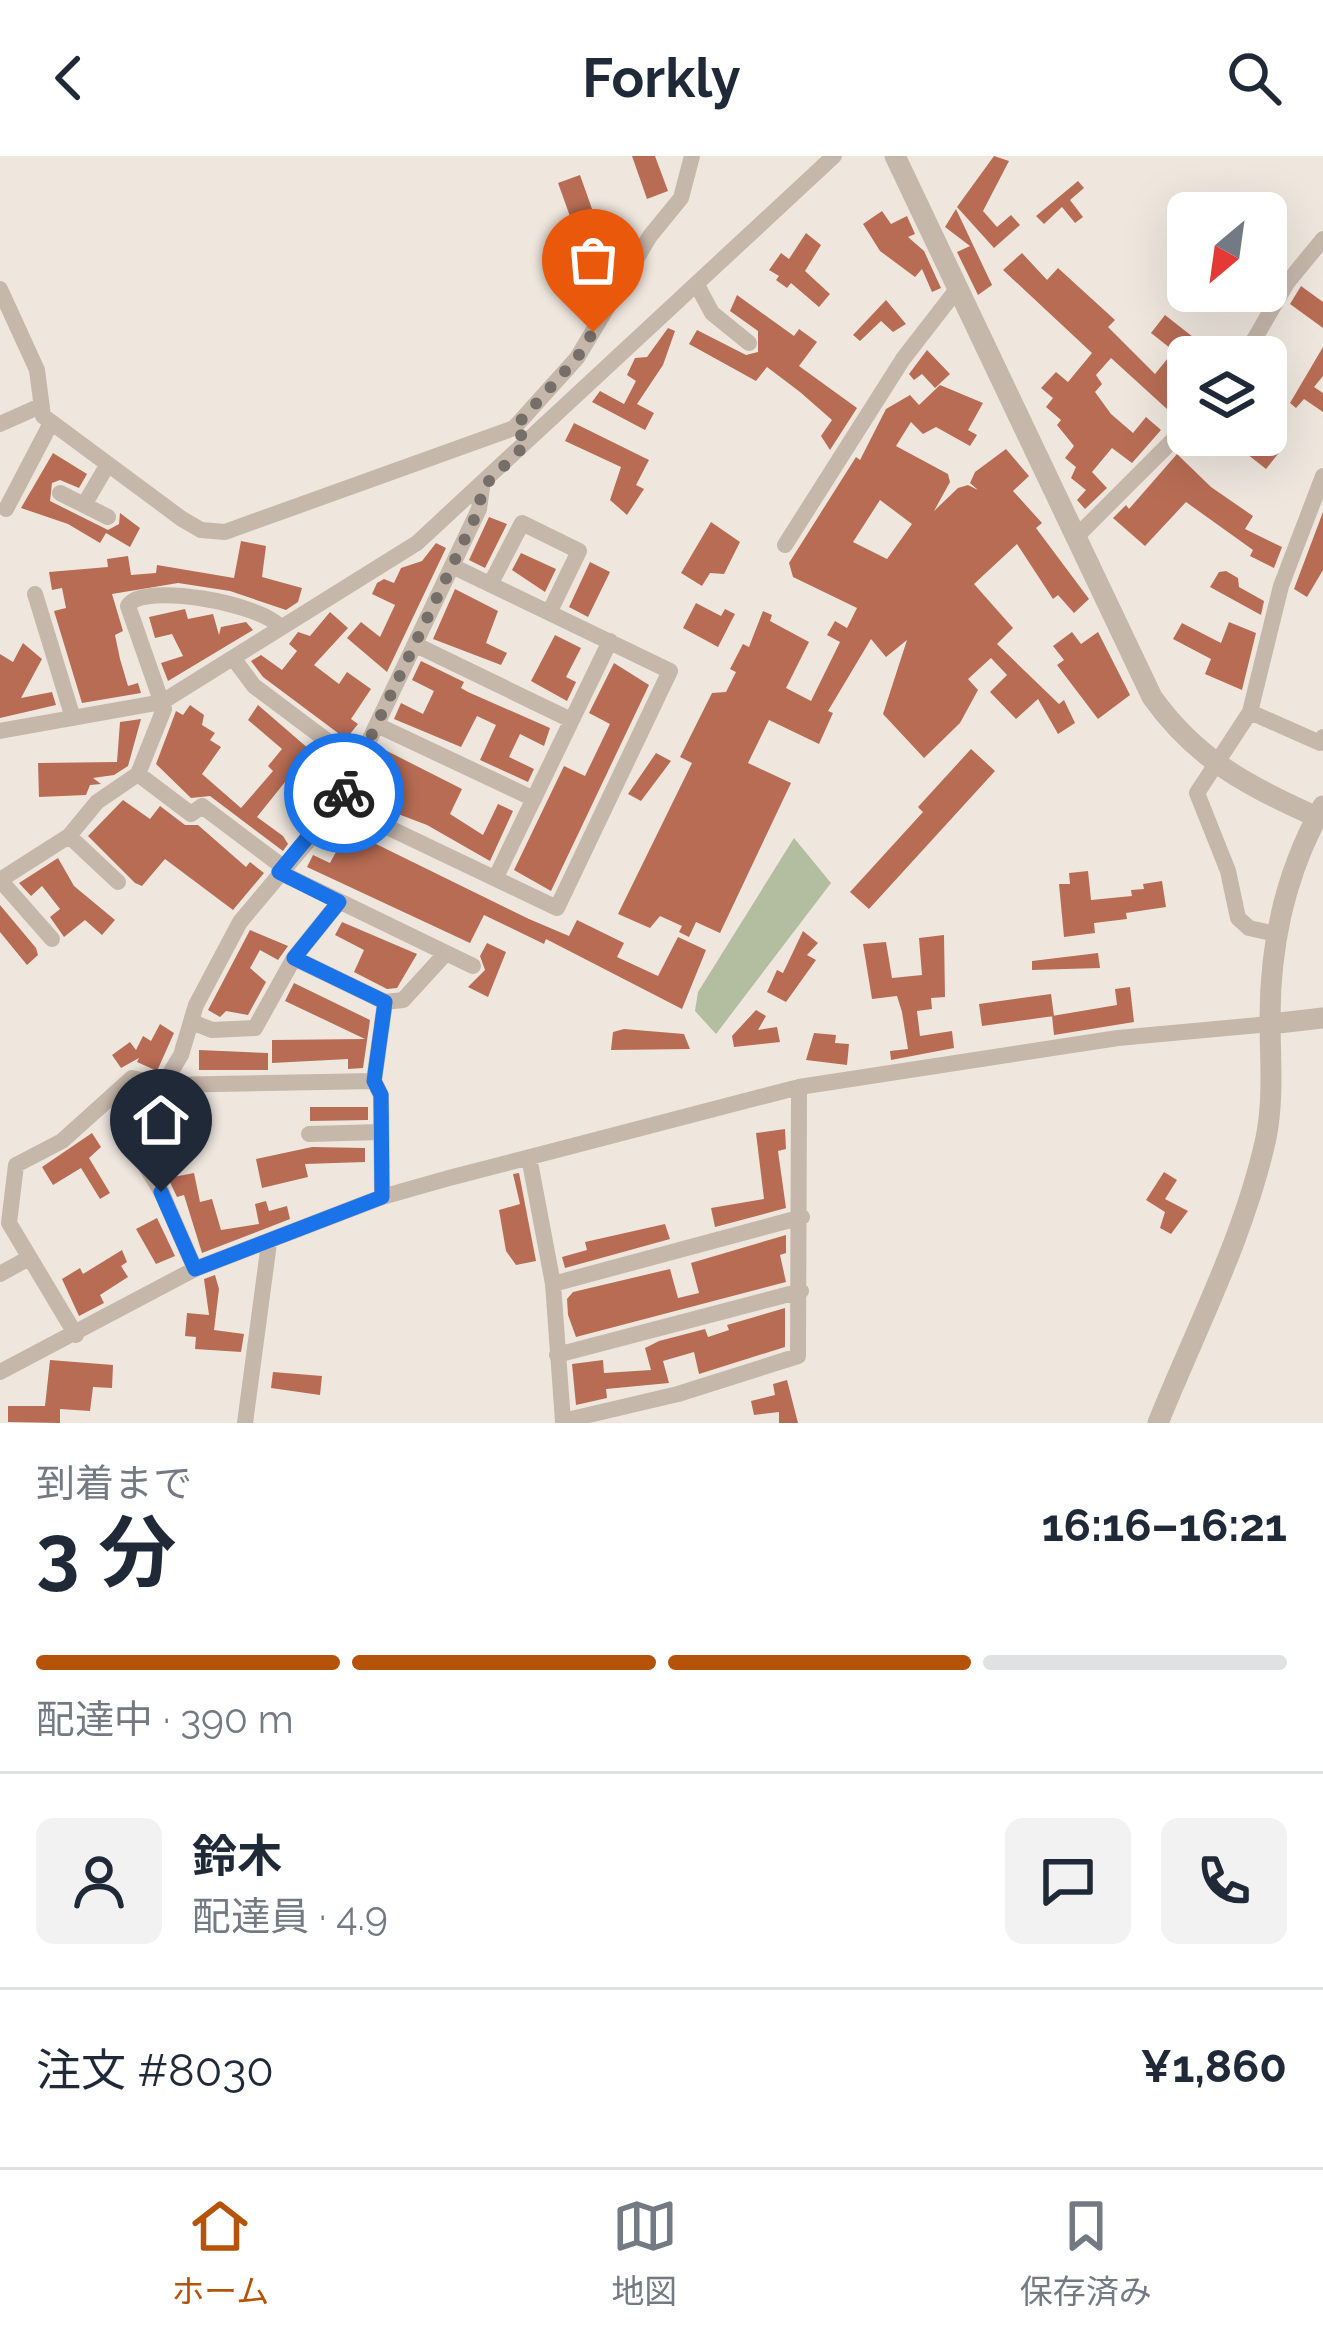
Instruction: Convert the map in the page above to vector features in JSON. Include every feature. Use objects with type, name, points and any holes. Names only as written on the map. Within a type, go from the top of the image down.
[{"type":"street","points":[[0,731],[162,701],[417,543],[482,488],[577,358],[650,236],[681,198],[692,156]]},
{"type":"street","points":[[0,289],[37,370],[38,407],[51,423],[182,519],[201,530],[225,532],[521,435],[697,285],[834,156]]},
{"type":"street","points":[[895,156],[1152,697],[1189,745],[1214,765],[1320,811],[1276,934],[1271,1093],[1259,1164],[1157,1423]]},
{"type":"street","points":[[1256,336],[1287,284],[1323,239]]},
{"type":"street","points":[[697,285],[712,314],[749,343]]},
{"type":"street","points":[[785,544],[903,359],[958,288]]},
{"type":"street","points":[[0,424],[38,407]]},
{"type":"street","points":[[6,509],[51,423]]},
{"type":"street","points":[[1076,538],[1167,446]]},
{"type":"street","points":[[84,505],[108,464]]},
{"type":"street","points":[[1276,934],[1249,928],[1238,918],[1228,871],[1197,797],[1250,712],[1281,586],[1323,476]]},
{"type":"street","points":[[195,1269],[161,1192],[130,1147],[181,1055],[240,922],[339,804],[479,509],[482,488]]},
{"type":"street","points":[[60,493],[108,518]]},
{"type":"street","points":[[491,583],[522,523],[579,551],[550,611]]},
{"type":"street","points":[[339,804],[557,908],[670,670],[452,566]]},
{"type":"street","points":[[35,593],[73,718]]},
{"type":"street","points":[[52,939],[0,880],[69,836],[98,802],[138,774],[162,701],[129,600],[187,597],[249,608],[268,614],[280,627]]},
{"type":"street","points":[[496,878],[610,641]]},
{"type":"street","points":[[416,645],[571,720]]},
{"type":"street","points":[[233,658],[254,686],[358,764]]},
{"type":"street","points":[[1250,712],[1322,742]]},
{"type":"street","points":[[376,724],[534,799]]},
{"type":"street","points":[[138,774],[191,814],[202,806],[281,870],[473,966]]},
{"type":"street","points":[[69,836],[118,883]]},
{"type":"street","points":[[192,1022],[212,1030],[255,1028],[294,958],[339,902]]},
{"type":"street","points":[[294,958],[385,1002],[403,1000],[446,953]]},
{"type":"street","points":[[382,1197],[381,1095],[374,1081],[385,1002]]},
{"type":"street","points":[[0,1372],[195,1269],[382,1197],[530,1157],[799,1087],[1118,1038],[1323,1018]]},
{"type":"street","points":[[76,1335],[9,1223],[16,1166],[62,1141],[132,1078],[163,1085],[374,1081]]},
{"type":"street","points":[[530,1157],[553,1284],[562,1422],[791,1361],[800,1348],[799,1087]]},
{"type":"street","points":[[309,1134],[381,1132]]},
{"type":"street","points":[[553,1284],[802,1217]]},
{"type":"street","points":[[245,1423],[269,1243]]},
{"type":"street","points":[[0,1274],[29,1258]]},
{"type":"street","points":[[557,1355],[801,1291]]},
{"type":"green space","points":[[794,838],[831,883],[716,1034],[695,1011],[698,992]]},
{"type":"building","points":[[632,156],[655,156],[668,191],[647,199]]},
{"type":"building","points":[[994,156],[1009,161],[983,211],[997,227],[1011,215],[1020,225],[994,248],[957,207]]},
{"type":"building","points":[[580,175],[614,271],[593,280],[558,183]]},
{"type":"building","points":[[1078,181],[1084,188],[1070,200],[1083,217],[1075,223],[1062,207],[1044,224],[1036,216]]},
{"type":"building","points":[[956,209],[992,285],[978,295],[957,252],[970,246],[945,227]]},
{"type":"building","points":[[882,211],[891,224],[907,216],[915,234],[908,237],[924,251],[941,288],[932,292],[922,269],[915,277],[880,251],[863,224]]},
{"type":"building","points":[[806,233],[821,245],[805,271],[830,294],[819,307],[791,283],[787,288],[776,280],[779,276],[769,270],[781,253],[789,259]]},
{"type":"building","points":[[1022,253],[1047,280],[1058,268],[1115,320],[1108,327],[1155,374],[1167,359],[1167,409],[1111,358],[1096,375],[1102,384],[1095,392],[1133,433],[1146,417],[1161,430],[1132,463],[1112,448],[1092,472],[1107,488],[1085,509],[1077,500],[1086,490],[1071,478],[1076,467],[1065,458],[1074,446],[1057,425],[1061,420],[1046,407],[1053,398],[1041,388],[1056,372],[1068,382],[1092,353],[1003,270]]},
{"type":"building","points":[[1301,286],[1323,302],[1323,328],[1290,304]]},
{"type":"building","points":[[737,295],[794,336],[799,329],[817,342],[799,366],[857,408],[830,450],[821,436],[832,420],[767,367],[756,381],[689,344],[697,330],[746,355],[758,352],[758,331],[730,311]]},
{"type":"building","points":[[886,300],[906,324],[893,332],[881,321],[860,341],[853,335]]},
{"type":"building","points":[[1165,315],[1192,336],[1167,336],[1167,346],[1151,333]]},
{"type":"building","points":[[668,328],[675,331],[663,365],[637,404],[654,413],[645,430],[592,402],[600,391],[624,404],[636,381],[627,375],[635,358],[647,357]]},
{"type":"building","points":[[1323,347],[1323,376],[1314,387],[1323,393],[1323,412],[1304,399],[1296,408],[1290,403]]},
{"type":"building","points":[[927,350],[950,374],[935,388],[922,374],[914,380],[909,374]]},
{"type":"building","points":[[940,385],[983,403],[968,430],[977,435],[970,446],[936,427],[923,434],[911,422],[896,446],[948,474],[950,482],[934,511],[958,488],[968,485],[978,490],[970,483],[975,472],[1006,449],[1029,476],[1013,491],[1042,523],[1036,528],[1089,599],[1074,613],[1058,595],[1053,599],[1017,544],[974,584],[1013,628],[997,644],[1059,704],[1064,700],[1075,723],[1058,734],[1038,699],[1016,719],[990,692],[1007,675],[991,658],[968,679],[978,690],[960,723],[924,758],[883,714],[907,640],[886,657],[871,639],[828,711],[833,713],[819,744],[769,720],[748,763],[791,783],[720,933],[696,922],[689,937],[679,932],[682,926],[660,916],[650,928],[618,914],[692,763],[680,757],[712,693],[726,692],[736,672],[730,669],[743,644],[749,647],[763,611],[772,615],[770,621],[809,642],[786,688],[811,701],[840,642],[827,635],[835,621],[847,628],[857,608],[793,577],[789,563],[856,457],[860,460],[886,409],[910,395],[919,405]],"holes":[[[880,500],[912,524],[887,559],[853,542]]]},
{"type":"building","points":[[574,423],[649,460],[636,485],[644,489],[627,515],[610,500],[621,467],[565,441]]},
{"type":"building","points":[[53,453],[87,474],[79,488],[60,480],[52,483],[50,501],[108,530],[119,524],[120,513],[140,528],[130,547],[106,533],[100,543],[68,524],[21,508]]},
{"type":"building","points":[[1179,456],[1211,487],[1253,516],[1245,529],[1282,547],[1274,568],[1250,556],[1253,550],[1186,502],[1145,546],[1113,518],[1126,505],[1129,509]]},
{"type":"building","points":[[1250,456],[1276,456],[1266,469]]},
{"type":"building","points":[[1323,512],[1323,570],[1307,597],[1294,589]]},
{"type":"building","points":[[489,517],[507,524],[485,568],[469,560]]},
{"type":"building","points":[[711,522],[740,542],[724,574],[710,573],[702,586],[681,573]]},
{"type":"building","points":[[241,541],[266,546],[262,577],[302,588],[298,602],[286,610],[230,591],[178,583],[112,594],[123,631],[115,635],[120,659],[128,686],[138,683],[141,693],[82,703],[54,611],[66,608],[62,588],[52,590],[49,572],[108,567],[107,559],[128,556],[131,575],[156,573],[157,565],[234,578]]},
{"type":"building","points":[[436,543],[446,548],[387,672],[347,638],[361,622],[380,637],[395,605],[372,594],[377,583],[384,579],[394,583],[401,568],[422,561]]},
{"type":"building","points":[[521,553],[556,569],[545,592],[512,570]]},
{"type":"building","points":[[590,562],[610,572],[588,617],[569,607]]},
{"type":"building","points":[[1219,572],[1238,578],[1239,587],[1264,601],[1261,615],[1210,587]]},
{"type":"building","points":[[455,589],[498,611],[486,643],[507,653],[501,665],[433,639]]},
{"type":"building","points":[[696,603],[721,616],[725,609],[735,614],[718,647],[683,628]]},
{"type":"building","points":[[185,609],[188,619],[213,614],[219,635],[221,627],[246,622],[253,630],[168,681],[161,663],[183,656],[172,634],[155,638],[149,617]]},
{"type":"building","points":[[330,612],[348,628],[314,665],[339,684],[347,672],[371,689],[351,719],[358,724],[346,739],[263,677],[251,661],[261,655],[282,670],[297,651],[289,644],[298,632],[310,636]]},
{"type":"building","points":[[1229,622],[1256,633],[1242,690],[1205,674],[1211,659],[1173,639],[1182,623],[1221,643]]},
{"type":"building","points":[[1072,632],[1081,644],[1098,632],[1130,695],[1098,719],[1057,665],[1064,660],[1053,646]]},
{"type":"building","points":[[555,635],[581,648],[566,677],[576,682],[567,701],[531,681]]},
{"type":"building","points":[[23,643],[42,659],[21,698],[52,692],[56,705],[0,718],[0,654],[13,662]]},
{"type":"building","points":[[421,661],[464,682],[461,688],[468,692],[550,728],[544,746],[520,734],[509,757],[534,769],[528,782],[480,760],[496,725],[477,716],[461,747],[394,719],[401,703],[423,714],[434,691],[412,680]]},
{"type":"building","points":[[614,663],[649,685],[551,891],[514,870],[564,766],[585,776],[610,724],[589,713]]},
{"type":"building","points":[[190,705],[204,715],[202,725],[215,733],[210,740],[221,747],[202,774],[241,808],[273,771],[268,766],[282,749],[248,720],[258,705],[339,775],[312,802],[285,782],[257,817],[283,836],[288,844],[283,851],[210,796],[191,798],[156,764],[176,711],[183,715]]},
{"type":"building","points":[[141,719],[128,766],[114,775],[93,778],[101,784],[90,785],[86,795],[39,797],[38,763],[117,762],[120,722]]},
{"type":"building","points":[[971,749],[995,771],[869,909],[850,892],[923,812],[918,807]]},
{"type":"building","points":[[387,751],[462,789],[450,814],[483,835],[498,804],[513,811],[490,861],[427,825],[356,798],[364,780],[371,784]]},
{"type":"building","points":[[656,753],[671,761],[641,801],[628,794]]},
{"type":"building","points":[[123,800],[150,819],[160,806],[185,825],[198,825],[246,867],[250,862],[264,873],[233,910],[165,859],[142,886],[135,883],[88,836]]},
{"type":"building","points":[[351,824],[374,837],[372,842],[529,919],[569,936],[577,920],[624,943],[617,957],[658,976],[678,937],[706,950],[682,1009],[546,939],[544,944],[484,915],[470,943],[307,867],[313,855],[330,863]]},
{"type":"building","points":[[58,858],[74,886],[115,920],[102,935],[85,920],[64,937],[50,917],[60,909],[42,886],[31,896],[19,883]]},
{"type":"building","points":[[1088,871],[1091,900],[1132,896],[1131,890],[1144,889],[1143,884],[1162,881],[1166,907],[1126,913],[1127,919],[1094,923],[1095,933],[1064,937],[1059,884],[1070,884],[1069,873]]},
{"type":"building","points":[[0,905],[36,948],[38,955],[27,965],[0,932]]},
{"type":"building","points":[[342,922],[417,954],[397,988],[387,989],[354,972],[364,950],[335,935]]},
{"type":"building","points":[[250,930],[288,946],[278,960],[260,950],[250,968],[266,982],[248,1015],[226,1011],[220,1017],[208,1010]]},
{"type":"building","points":[[803,931],[818,943],[807,955],[816,960],[786,1002],[767,992],[777,970],[783,973]]},
{"type":"building","points":[[944,935],[945,997],[931,998],[932,1009],[917,1011],[920,1036],[952,1031],[954,1048],[891,1060],[890,1051],[908,1049],[902,1012],[897,996],[872,999],[863,944],[886,942],[892,978],[922,975],[919,938]]},
{"type":"building","points":[[487,943],[506,952],[488,997],[468,987],[485,970],[480,956]]},
{"type":"building","points":[[1098,953],[1100,968],[1032,970],[1032,961]]},
{"type":"building","points":[[294,983],[370,1020],[363,1068],[348,1069],[348,1059],[272,1063],[272,1040],[365,1039],[285,1001]]},
{"type":"building","points":[[1130,987],[1134,1022],[1054,1035],[1052,1016],[1117,1005],[1115,989]]},
{"type":"building","points":[[1051,994],[1054,1016],[982,1026],[979,1004]]},
{"type":"building","points":[[756,1010],[766,1016],[758,1030],[777,1027],[780,1042],[734,1047],[732,1036]]},
{"type":"building","points":[[160,1024],[174,1033],[157,1071],[137,1062],[139,1058],[121,1068],[112,1055],[130,1042],[136,1050],[143,1036],[151,1041]]},
{"type":"building","points":[[613,1032],[684,1034],[690,1049],[611,1050]]},
{"type":"building","points":[[814,1033],[836,1035],[835,1043],[849,1044],[847,1065],[806,1060]]},
{"type":"building","points":[[199,1050],[268,1053],[268,1070],[199,1070]]},
{"type":"building","points":[[310,1107],[368,1107],[368,1120],[310,1121]]},
{"type":"building","points":[[785,1129],[786,1149],[778,1151],[786,1208],[715,1227],[711,1208],[764,1199],[756,1133]]},
{"type":"building","points":[[92,1133],[101,1147],[89,1158],[110,1193],[100,1199],[81,1168],[53,1185],[42,1167]]},
{"type":"building","points":[[312,1147],[365,1148],[365,1162],[305,1164],[308,1177],[262,1188],[256,1159]]},
{"type":"building","points":[[1164,1172],[1177,1180],[1165,1199],[1188,1211],[1171,1234],[1160,1228],[1165,1212],[1146,1200]]},
{"type":"building","points":[[194,1173],[200,1202],[212,1199],[221,1230],[259,1224],[255,1204],[266,1201],[269,1211],[287,1206],[290,1219],[202,1253],[184,1195],[177,1197],[168,1178]]},
{"type":"building","points":[[519,1173],[536,1261],[516,1265],[506,1251],[499,1210],[520,1204],[513,1174]]},
{"type":"building","points":[[157,1218],[175,1256],[156,1264],[136,1229]]},
{"type":"building","points":[[665,1224],[670,1239],[565,1268],[562,1257],[587,1250],[585,1242]]},
{"type":"building","points":[[786,1235],[786,1253],[780,1255],[786,1282],[576,1337],[568,1315],[567,1299],[573,1292],[670,1269],[678,1298],[699,1293],[691,1263]]},
{"type":"building","points":[[122,1250],[127,1262],[121,1266],[128,1277],[100,1295],[104,1303],[79,1316],[62,1279],[80,1268],[83,1274]]},
{"type":"building","points":[[215,1275],[219,1289],[214,1330],[244,1334],[241,1352],[195,1349],[196,1337],[185,1336],[187,1313],[209,1315],[204,1279]]},
{"type":"building","points":[[785,1308],[785,1347],[699,1374],[694,1352],[663,1361],[669,1383],[606,1389],[607,1398],[576,1405],[572,1364],[603,1360],[604,1373],[651,1370],[645,1348],[659,1341],[705,1329],[708,1337],[729,1330],[727,1325]]},
{"type":"building","points":[[50,1360],[113,1365],[112,1388],[93,1387],[90,1411],[60,1409],[60,1423],[8,1422],[8,1406],[45,1406]]},
{"type":"building","points":[[273,1372],[322,1376],[320,1395],[271,1388]]},
{"type":"building","points":[[787,1380],[798,1423],[779,1423],[779,1412],[754,1415],[751,1401],[775,1395],[773,1384]]},
{"type":"way so far","points":[[344,793],[479,509],[482,488],[528,442],[514,428],[552,389],[593,332]]},
{"type":"route","points":[[161,1192],[195,1269],[314,1228],[382,1197],[381,1095],[374,1081],[385,1002],[294,958],[339,902],[279,872],[344,793]]}]
